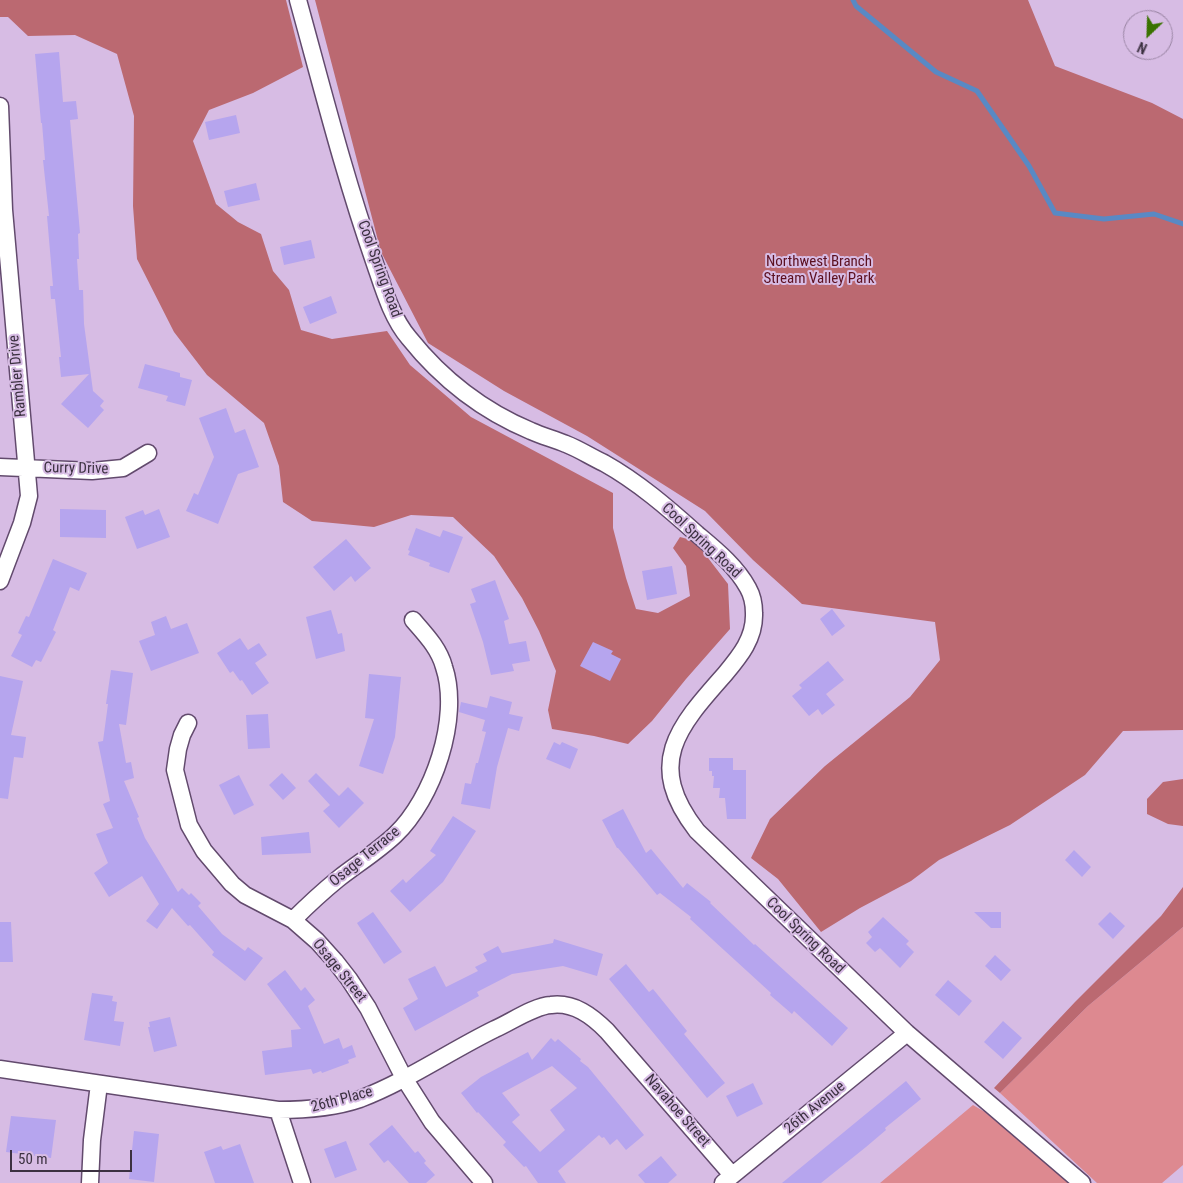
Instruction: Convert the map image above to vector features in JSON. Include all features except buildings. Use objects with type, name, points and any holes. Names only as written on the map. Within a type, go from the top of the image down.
[{"type":"street","name":"Cool Spring Road","points":[[298,0],[367,240],[390,306],[407,336],[431,363],[467,395],[494,413],[530,431],[566,444],[606,464],[635,483],[675,514],[716,551],[739,574],[750,591],[754,606],[754,621],[746,646],[733,665],[690,715],[676,740],[672,754],[672,783],[684,814],[697,831],[907,1033],[1082,1183]]},
{"type":"street","name":"Rambler Drive","points":[[0,106],[2,210],[28,496],[17,538],[0,581]]},
{"type":"street","name":"Curry Drive","points":[[0,467],[92,471],[123,468],[148,453]]},
{"type":"street","name":"Osage Terrace","points":[[293,920],[316,897],[396,834],[420,801],[436,769],[449,714],[447,679],[438,650],[413,620]]},
{"type":"street","name":"Osage Street","points":[[188,723],[180,742],[175,770],[189,825],[204,852],[232,884],[245,895],[293,920],[317,941],[349,979],[368,1008],[404,1078],[432,1122],[484,1183]]},
{"type":"street","name":"26th Place","points":[[0,1070],[278,1110],[308,1110],[359,1099],[404,1078],[482,1036],[550,1005],[572,1007],[584,1012],[596,1020],[622,1047]]},
{"type":"street","name":"26th Avenue","points":[[727,1179],[907,1033]]},
{"type":"street","name":"Navahoe Street","points":[[622,1047],[727,1179]]},
{"type":"street","points":[[90,1183],[92,1140],[99,1084]]},
{"type":"street","points":[[278,1110],[302,1183]]},
{"type":"shaded area","points":[[1183,927],[1183,1165],[1162,1183],[1097,1183],[1000,1093],[1088,1006]]},
{"type":"shaded area","points":[[973,1105],[985,1112],[1069,1183],[880,1183]]},
{"type":"green space","points":[[0,0],[286,0],[303,67],[253,93],[209,110],[193,141],[216,204],[238,222],[261,234],[273,271],[289,290],[301,330],[332,339],[387,331],[410,365],[471,417],[613,493],[613,528],[636,609],[658,613],[690,596],[686,566],[673,548],[680,537],[695,541],[728,584],[730,629],[652,721],[628,744],[552,729],[548,710],[556,671],[539,631],[522,598],[494,556],[453,517],[411,515],[374,527],[312,521],[283,502],[279,466],[264,423],[207,375],[174,332],[137,259],[133,206],[134,116],[117,54],[75,35],[28,36],[8,17],[0,17]]},
{"type":"green space","name":"Northwest Branch Stream Valley Park","points":[[315,0],[1028,0],[1055,66],[1152,103],[1183,119],[1183,730],[1123,731],[1085,775],[1010,825],[939,860],[911,881],[860,908],[821,932],[778,879],[751,858],[770,819],[825,766],[910,697],[940,660],[935,622],[802,604],[753,560],[705,511],[587,436],[504,391],[428,343],[381,252]]},
{"type":"green space","points":[[1183,779],[1183,826],[1168,824],[1147,814],[1147,799],[1163,782]]},
{"type":"green space","points":[[1183,887],[1183,927],[1088,1006],[1000,1093],[994,1088],[1075,1002],[1161,916]]},
{"type":"waterway","points":[[853,0],[856,6],[936,72],[977,91],[1029,166],[1055,213],[1104,219],[1154,214],[1183,224]]}]
